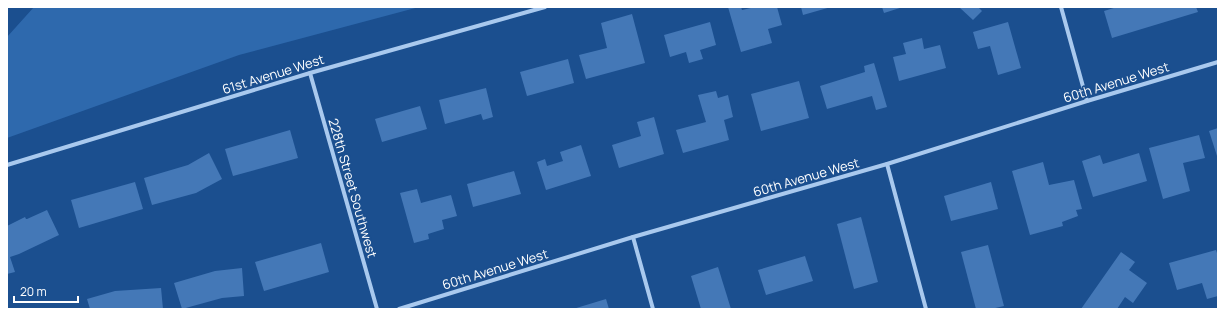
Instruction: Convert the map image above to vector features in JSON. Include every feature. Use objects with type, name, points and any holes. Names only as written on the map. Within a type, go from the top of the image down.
[{"type":"street","name":"61st Avenue West","points":[[7,165],[310,73],[545,7]]},
{"type":"street","points":[[1061,7],[1087,101]]},
{"type":"street","name":"60th Avenue West","points":[[399,309],[633,237],[887,164],[1087,101],[1218,62]]},
{"type":"street","name":"228th Street Southwest","points":[[310,73],[377,309]]},
{"type":"street","points":[[887,164],[926,309]]},
{"type":"street","points":[[633,237],[653,309]]},
{"type":"shaded area","points":[[34,7],[419,7],[239,55],[7,138],[7,37]]},
{"type":"building","points":[[728,7],[741,7],[742,10],[755,7],[777,7],[782,25],[768,29],[772,43],[741,52]]},
{"type":"building","points":[[801,7],[831,7],[803,15]]},
{"type":"building","points":[[882,7],[903,7],[884,13]]},
{"type":"building","points":[[959,7],[978,7],[982,11],[973,20]]},
{"type":"building","points":[[1117,7],[1196,7],[1198,12],[1112,38],[1104,11]]},
{"type":"building","points":[[632,14],[645,63],[586,79],[579,55],[607,48],[601,23]]},
{"type":"building","points":[[710,22],[716,45],[700,50],[703,59],[689,63],[686,52],[670,57],[664,35]]},
{"type":"building","points":[[1008,22],[1021,68],[998,75],[990,46],[978,49],[973,32]]},
{"type":"building","points":[[922,38],[924,49],[940,45],[946,68],[899,81],[893,57],[906,54],[903,43]]},
{"type":"building","points":[[568,59],[574,83],[527,96],[520,72]]},
{"type":"building","points":[[874,63],[887,107],[876,110],[872,96],[827,109],[820,86],[865,72],[864,66]]},
{"type":"building","points":[[799,81],[809,118],[761,131],[751,94]]},
{"type":"building","points":[[486,88],[493,117],[483,120],[481,114],[445,124],[439,100]]},
{"type":"building","points":[[716,91],[718,98],[728,95],[733,117],[724,120],[729,140],[683,153],[676,130],[706,122],[698,95]]},
{"type":"building","points":[[420,106],[427,129],[382,142],[375,119]]},
{"type":"building","points":[[654,117],[664,154],[619,168],[612,145],[641,136],[637,122]]},
{"type":"building","points":[[1218,128],[1218,159],[1209,131]]},
{"type":"building","points":[[290,130],[298,158],[233,176],[225,149]]},
{"type":"building","points":[[1199,135],[1205,158],[1183,163],[1190,191],[1163,199],[1149,148]]},
{"type":"building","points":[[581,145],[591,176],[546,190],[537,162],[545,159],[547,166],[563,161],[560,152]]},
{"type":"building","points":[[209,153],[222,179],[196,193],[152,205],[144,178],[188,165]]},
{"type":"building","points":[[1139,153],[1147,181],[1093,197],[1082,161],[1100,155],[1103,164]]},
{"type":"building","points":[[1043,162],[1049,185],[1074,180],[1082,209],[1076,210],[1078,216],[1062,222],[1063,226],[1030,235],[1012,171]]},
{"type":"building","points":[[514,171],[521,194],[473,207],[467,184]]},
{"type":"building","points":[[135,182],[143,209],[79,228],[71,200]]},
{"type":"building","points":[[991,182],[998,209],[951,221],[944,196]]},
{"type":"building","points":[[417,189],[421,203],[451,195],[457,216],[442,220],[444,229],[428,234],[429,239],[414,243],[400,193]]},
{"type":"building","points":[[47,210],[59,235],[10,257],[15,272],[7,274],[7,226],[25,217],[27,219]]},
{"type":"building","points":[[861,217],[878,282],[854,289],[837,224]]},
{"type":"building","points":[[321,243],[329,272],[264,291],[255,262]]},
{"type":"building","points":[[988,245],[1004,306],[991,309],[976,309],[961,252]]},
{"type":"building","points":[[1216,250],[1218,256],[1218,296],[1207,299],[1202,283],[1177,290],[1169,263]]},
{"type":"building","points":[[1121,252],[1135,262],[1129,270],[1147,283],[1133,303],[1125,297],[1117,309],[1081,309]]},
{"type":"building","points":[[805,256],[813,281],[766,295],[758,270]]},
{"type":"building","points":[[718,267],[731,309],[701,309],[691,276]]},
{"type":"building","points":[[242,268],[244,296],[222,298],[182,309],[174,283],[215,271]]},
{"type":"building","points":[[161,288],[163,309],[90,309],[87,299],[115,291]]},
{"type":"building","points":[[606,299],[609,309],[573,309]]}]
